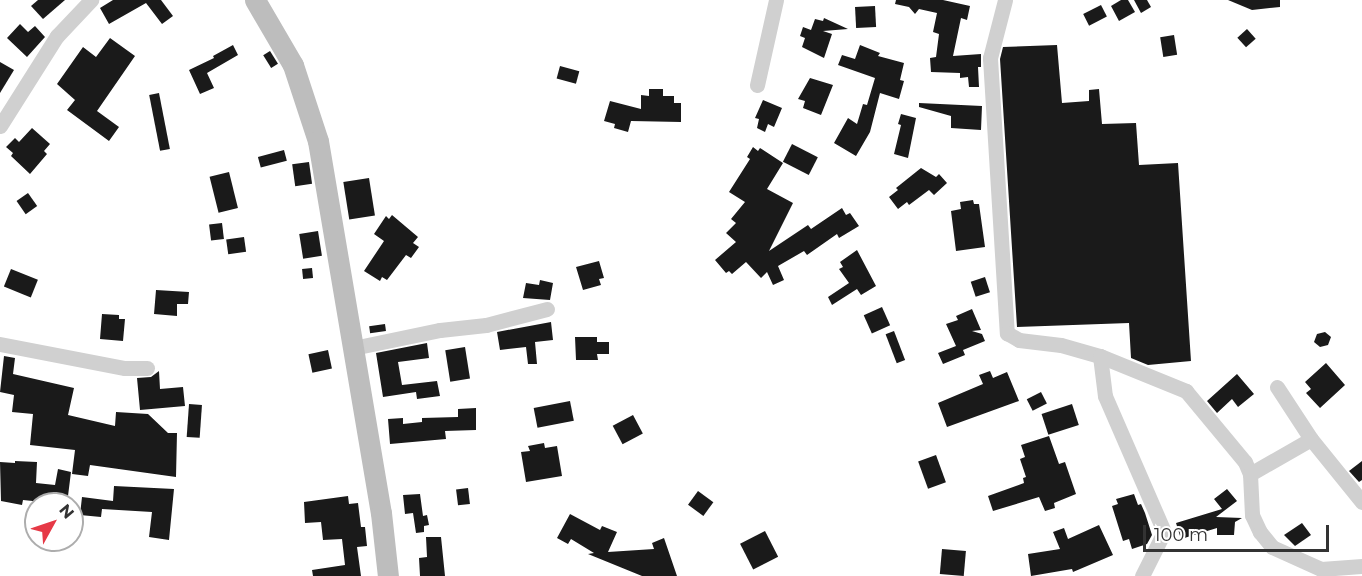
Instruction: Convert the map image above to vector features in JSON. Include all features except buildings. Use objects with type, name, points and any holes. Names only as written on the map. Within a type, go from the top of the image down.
[{"type":"main road","points":[[255,0],[284,47],[311,113],[318,141],[381,513],[388,576]]},
{"type":"street","points":[[0,126],[57,36],[91,0]]},
{"type":"street","points":[[757,86],[776,0]]},
{"type":"street","points":[[1005,0],[990,58],[1007,333],[1018,340],[1061,345],[1100,356],[1186,391],[1245,462],[1250,474],[1252,515],[1260,532],[1272,548],[1322,573],[1362,566]]},
{"type":"street","points":[[353,348],[440,330],[486,325],[547,309]]},
{"type":"street","points":[[0,344],[125,368],[147,368]]},
{"type":"street","points":[[1100,356],[1105,396],[1164,531],[1142,576]]},
{"type":"street","points":[[1277,387],[1311,439],[1362,502]]},
{"type":"street","points":[[1250,474],[1311,439]]}]
